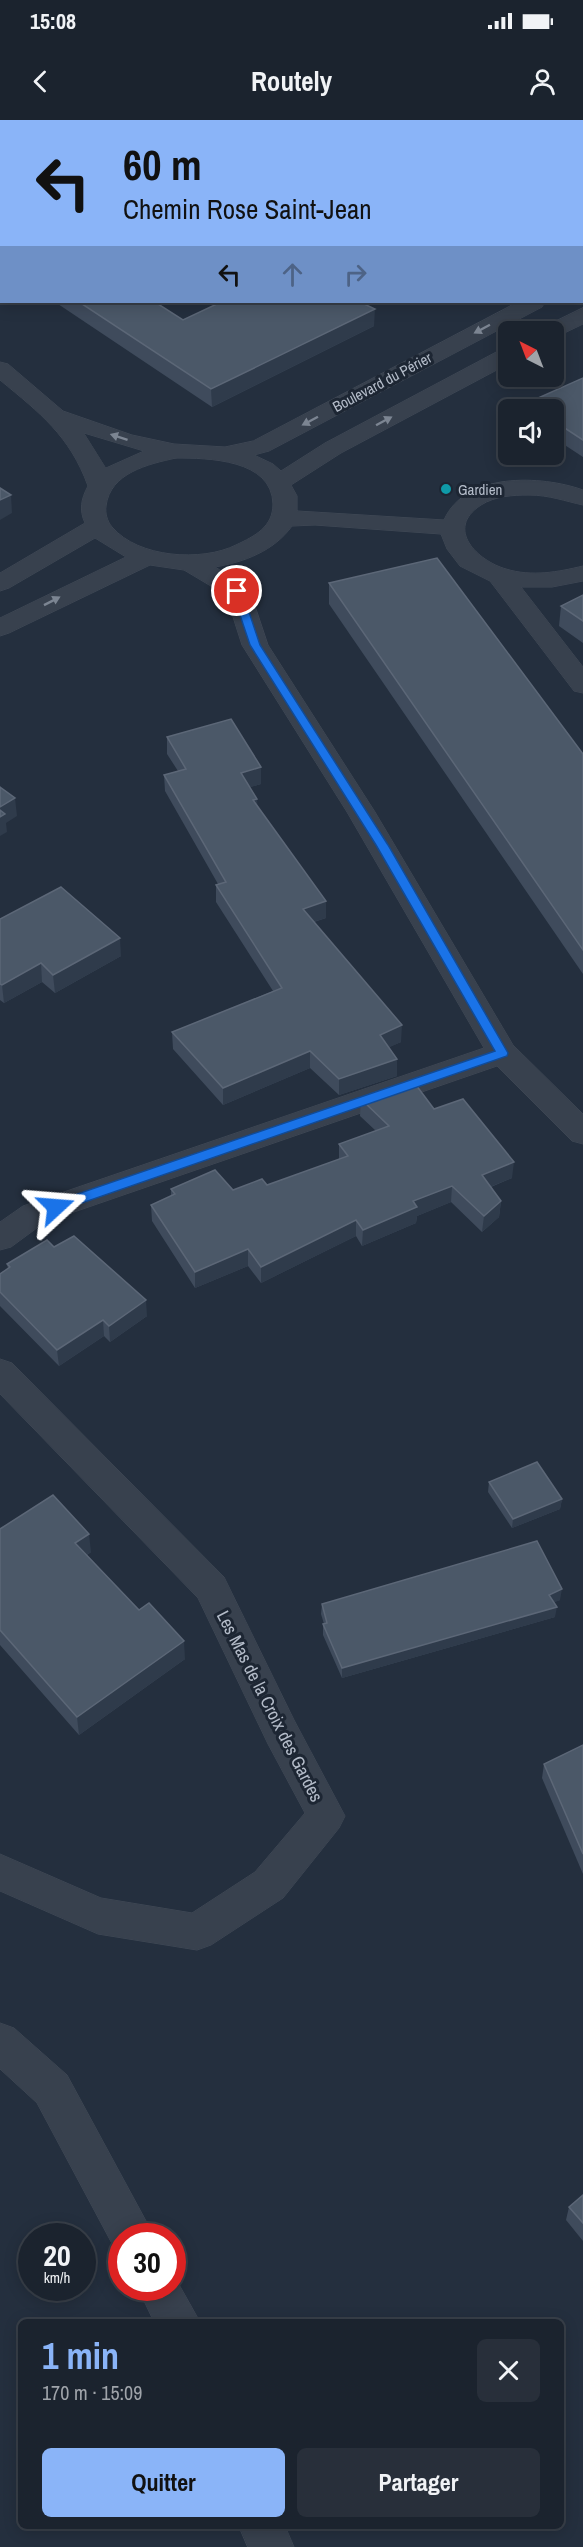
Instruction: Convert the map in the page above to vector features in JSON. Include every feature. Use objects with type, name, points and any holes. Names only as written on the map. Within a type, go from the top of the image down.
[{"type":"street","name":"Boulevard du Périer","points":[[227,454],[261,446],[532,303]]},
{"type":"street","points":[[564,325],[583,315]]},
{"type":"street","name":"Boulevard du Périer","points":[[279,482],[333,448],[498,360]]},
{"type":"street","points":[[0,369],[59,417],[96,469],[100,486]]},
{"type":"street","points":[[59,417],[125,440],[176,452]]},
{"type":"street","points":[[202,451],[227,454],[257,465],[279,482],[287,500],[284,519],[271,536],[248,550],[219,559],[189,562],[146,556],[126,549],[109,539],[98,526],[93,513],[93,500],[100,486],[112,474],[152,456],[202,451]]},
{"type":"street","points":[[583,498],[549,488],[522,487],[496,491],[474,500],[459,512],[453,528],[454,542],[463,555],[479,566],[499,575],[526,580],[555,580],[583,573]]},
{"type":"street","points":[[284,519],[315,518],[453,528]]},
{"type":"street","points":[[0,583],[98,526]]},
{"type":"street","points":[[237,591],[254,569],[248,550]]},
{"type":"street","points":[[0,628],[146,556]]},
{"type":"street","points":[[189,562],[237,591],[255,645],[367,821],[502,1053],[583,1133]]},
{"type":"street","points":[[499,575],[583,685]]},
{"type":"street","points":[[0,1238],[34,1214],[502,1053]]},
{"type":"street","name":"Les Mas de la Croix des Gardes","points":[[0,1372],[210,1588],[281,1732],[326,1816],[269,1885],[197,1932],[98,1916],[0,1872]]},
{"type":"street","points":[[0,2042],[52,2089],[124,2223]]},
{"type":"street","points":[[166,2301],[176,2319]]},
{"type":"street","points":[[263,2529],[271,2547]]},
{"type":"building","points":[[81,303],[157,303],[183,320],[219,303],[362,303],[375,309],[211,389]]},
{"type":"building","points":[[583,378],[583,440],[564,428],[564,399],[536,399]]},
{"type":"building","points":[[0,488],[11,495],[0,500]]},
{"type":"building","points":[[437,558],[583,754],[583,950],[329,583]]},
{"type":"building","points":[[583,595],[583,621],[561,606]]},
{"type":"building","points":[[231,719],[261,767],[241,773],[257,799],[253,800],[326,901],[303,909],[402,1025],[380,1035],[397,1059],[339,1079],[310,1051],[223,1088],[172,1032],[282,988],[216,885],[226,882],[164,775],[186,769],[167,737]]},
{"type":"building","points":[[0,787],[15,798],[0,807]]},
{"type":"building","points":[[61,887],[120,938],[53,975],[41,963],[2,985],[0,984],[0,919]]},
{"type":"building","points":[[413,1081],[434,1109],[463,1099],[514,1162],[482,1175],[501,1201],[484,1216],[452,1186],[413,1201],[417,1207],[363,1230],[356,1220],[261,1267],[248,1249],[195,1272],[151,1205],[175,1194],[171,1189],[215,1170],[233,1190],[262,1179],[267,1185],[348,1156],[339,1144],[389,1126],[361,1099]]},
{"type":"building","points":[[74,1236],[146,1300],[109,1326],[103,1320],[57,1350],[0,1292],[0,1274],[10,1267],[7,1264],[47,1240],[54,1247]]},
{"type":"building","points":[[537,1462],[562,1499],[513,1519],[489,1482]]},
{"type":"building","points":[[53,1495],[89,1534],[75,1543],[139,1610],[149,1603],[184,1641],[77,1717],[0,1630],[0,1529]]},
{"type":"building","points":[[537,1541],[562,1589],[549,1595],[557,1607],[342,1668],[323,1624],[327,1623],[322,1604]]},
{"type":"building","points":[[583,1745],[583,1854],[544,1764]]},
{"type":"building","points":[[583,2195],[583,2223],[569,2207]]},
{"type":"place","name":"Gardien","points":[[446,489]]},
{"type":"route","points":[[56,1207],[502,1053],[382,845],[255,645],[237,591]]}]
